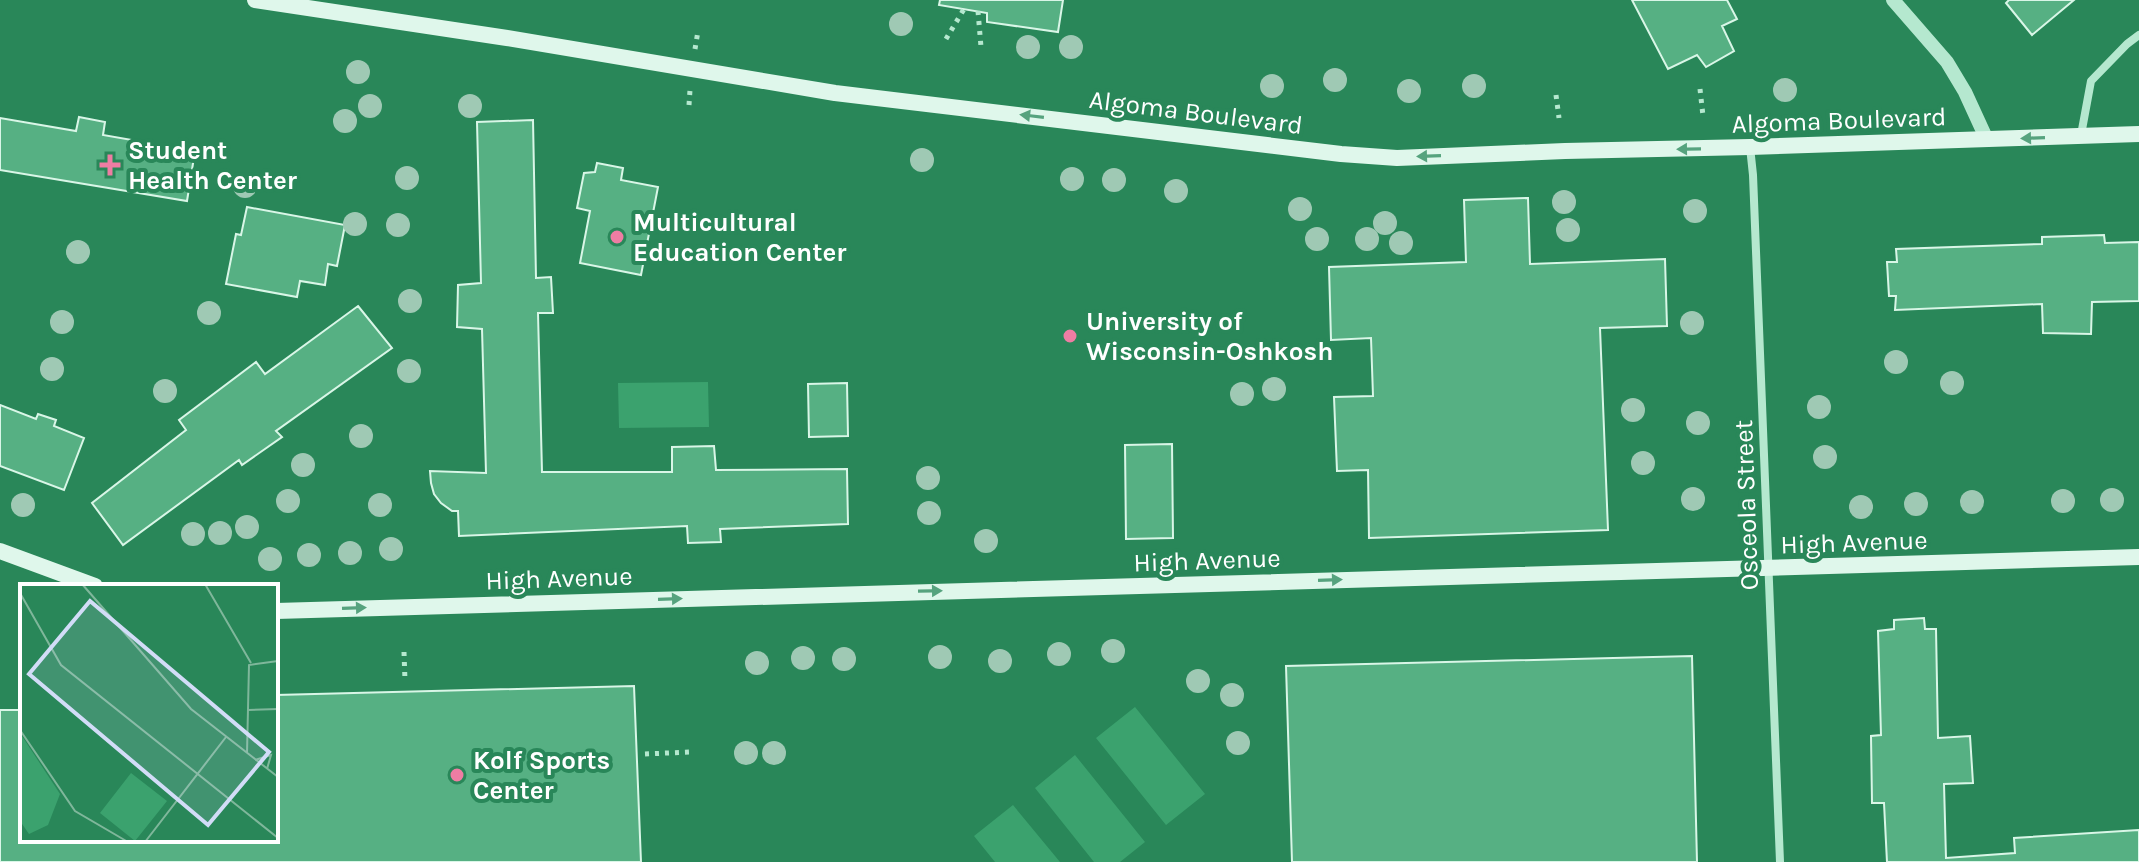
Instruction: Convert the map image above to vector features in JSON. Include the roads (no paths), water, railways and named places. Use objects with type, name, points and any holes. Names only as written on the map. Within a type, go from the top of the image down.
[{"type":"main road","name":"Algoma Boulevard","points":[[255,0],[835,93],[1341,154],[1397,158],[2139,134]]},
{"type":"main road","points":[[0,551],[90,584]]},
{"type":"main road","name":"High Avenue","points":[[278,611],[2139,557]]},
{"type":"street","points":[[1893,0],[1947,62],[1987,140]]},
{"type":"street","points":[[2081,136],[2091,81],[2139,35]]},
{"type":"street","name":"Osceola Street","points":[[1750,147],[1780,862]]},
{"type":"place","name":"Student Health Center","points":[[110,165]]},
{"type":"place","name":"Multicultural Education Center","points":[[617,237]]},
{"type":"place","name":"University of Wisconsin-Oshkosh","points":[[1070,336]]},
{"type":"place","name":"Kolf Sports Center","points":[[457,775]]}]
